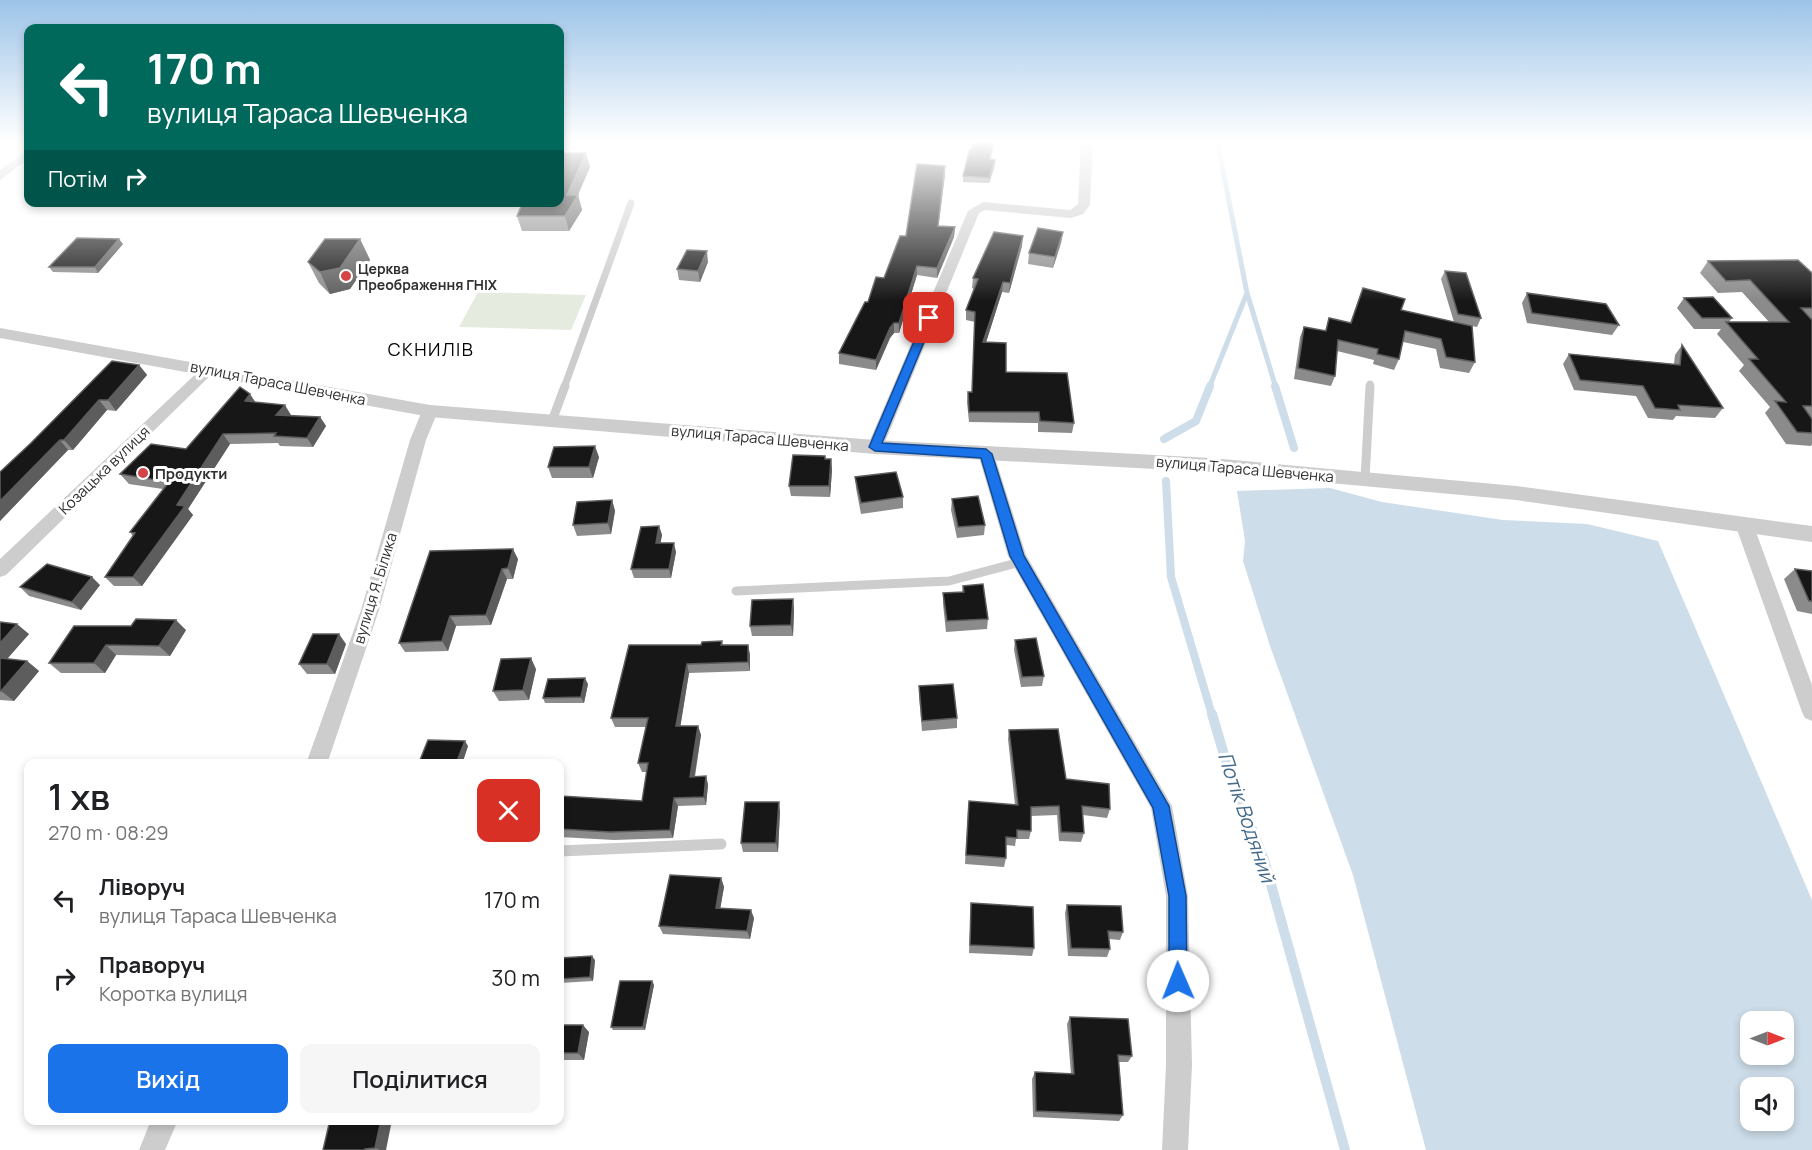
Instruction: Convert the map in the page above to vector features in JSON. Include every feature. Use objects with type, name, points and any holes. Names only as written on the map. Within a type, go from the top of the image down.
[{"type":"street","points":[[875,447],[974,212],[983,206],[1071,214],[1079,211],[1084,205],[1084,194]]},
{"type":"street","name":"вулиця Тараса Шевченка","points":[[0,333],[209,369],[430,411],[875,447],[1211,465],[1516,493],[1812,534]]},
{"type":"street","name":"Козацька вулиця","points":[[0,570],[209,369]]},
{"type":"street","name":"вулиця Я. Білика","points":[[318,759],[370,610],[418,440],[430,411]]},
{"type":"street","points":[[986,454],[1020,562],[1161,806],[1177,896],[1179,1065],[1175,1150]]},
{"type":"street","points":[[1744,524],[1812,712]]},
{"type":"street","points":[[152,1150],[163,1125]]},
{"type":"lane","points":[[552,421],[631,203]]},
{"type":"lane","points":[[1365,479],[1370,384]]},
{"type":"lane","points":[[736,591],[949,581],[1020,562]]},
{"type":"lane","points":[[564,850],[721,844]]},
{"type":"shaded area","points":[[478,292],[586,295],[571,330],[459,327]]},
{"type":"water","points":[[1330,488],[1382,502],[1503,520],[1587,524],[1658,541],[1812,900],[1812,1150],[1426,1150],[1353,875],[1270,646],[1243,561],[1245,541],[1237,491]]},
{"type":"building","points":[[564,194],[578,195],[565,216],[517,216],[521,207],[564,207]]},
{"type":"building","points":[[912,194],[942,194],[938,226],[955,227],[937,268],[917,266],[899,323],[894,323],[890,328],[876,360],[839,353],[865,302],[868,302],[876,277],[884,278],[900,236],[906,236]]},
{"type":"building","points":[[1038,228],[1063,232],[1055,257],[1029,253]]},
{"type":"building","points":[[994,232],[1023,236],[1010,283],[1003,282],[983,342],[1006,343],[1006,372],[1067,373],[1074,423],[1040,421],[1039,412],[969,412],[968,392],[972,392],[975,312],[966,310],[978,279],[973,278]]},
{"type":"building","points":[[77,238],[119,239],[95,267],[49,267]]},
{"type":"building","points":[[325,239],[360,239],[340,268],[320,272],[308,262]]},
{"type":"building","points":[[687,250],[707,251],[698,271],[677,269]]},
{"type":"building","points":[[1798,260],[1812,273],[1812,308],[1801,308],[1812,320],[1812,406],[1803,406],[1812,419],[1812,433],[1797,432],[1775,401],[1786,402],[1749,359],[1758,359],[1726,322],[1789,322],[1750,280],[1726,281],[1708,261]]},
{"type":"building","points":[[1445,271],[1466,273],[1481,318],[1458,314]]},
{"type":"building","points":[[1363,288],[1405,299],[1401,310],[1472,326],[1475,362],[1446,357],[1441,339],[1405,331],[1399,359],[1377,354],[1378,349],[1338,340],[1335,376],[1298,368],[1304,327],[1326,331],[1329,318],[1351,323]]},
{"type":"building","points":[[1527,293],[1606,304],[1619,325],[1532,313]]},
{"type":"building","points":[[1713,297],[1732,318],[1702,318],[1684,298]]},
{"type":"building","points":[[1682,345],[1723,408],[1678,405],[1680,410],[1655,408],[1643,386],[1580,380],[1569,354],[1680,365]]},
{"type":"building","points":[[112,361],[139,365],[108,400],[99,400],[64,440],[60,440],[0,501],[0,472]]},
{"type":"building","points":[[240,387],[250,394],[245,401],[285,405],[276,415],[320,417],[307,438],[274,436],[276,433],[223,434],[177,505],[185,506],[133,577],[105,577],[135,533],[130,532],[169,482],[120,474],[151,444],[186,449]]},
{"type":"building","points":[[595,446],[589,467],[548,467],[554,447]]},
{"type":"building","points":[[793,455],[825,456],[825,459],[831,459],[829,486],[789,486]]},
{"type":"building","points":[[896,472],[903,497],[861,503],[855,477]]},
{"type":"building","points":[[978,496],[985,525],[958,527],[952,499]]},
{"type":"building","points":[[612,500],[608,523],[573,525],[577,502]]},
{"type":"building","points":[[659,526],[656,543],[674,543],[669,569],[631,569],[641,527]]},
{"type":"building","points":[[513,549],[508,568],[502,569],[486,615],[450,616],[442,641],[399,643],[430,551]]},
{"type":"building","points":[[47,564],[92,577],[72,602],[20,587]]},
{"type":"building","points":[[1795,569],[1812,571],[1812,601],[1809,601]]},
{"type":"building","points":[[983,584],[988,619],[947,621],[943,593],[964,592],[963,586]]},
{"type":"building","points":[[793,599],[791,625],[750,626],[752,600]]},
{"type":"building","points":[[136,619],[176,620],[159,646],[106,645],[94,663],[49,663],[74,626],[131,626]]},
{"type":"building","points":[[0,622],[17,624],[0,643]]},
{"type":"building","points":[[313,634],[339,634],[327,664],[299,664]]},
{"type":"building","points":[[1036,638],[1044,676],[1022,677],[1015,640]]},
{"type":"building","points":[[722,641],[721,645],[748,645],[748,662],[687,664],[676,726],[698,726],[690,777],[706,776],[704,797],[674,798],[670,830],[610,832],[564,829],[564,796],[642,801],[648,763],[638,763],[648,718],[611,718],[629,645],[701,645],[702,642]]},
{"type":"building","points":[[0,658],[27,661],[1,691],[0,691]]},
{"type":"building","points":[[531,658],[523,690],[493,691],[501,659]]},
{"type":"building","points":[[585,678],[581,697],[543,698],[548,679]]},
{"type":"building","points":[[953,684],[957,718],[922,721],[919,686]]},
{"type":"building","points":[[1058,729],[1066,779],[1109,784],[1110,809],[1082,806],[1084,833],[1061,832],[1059,806],[1031,807],[1031,831],[1017,830],[1017,838],[1006,837],[1006,858],[966,855],[969,801],[1018,805],[1009,730]]},
{"type":"building","points":[[428,740],[465,741],[458,759],[420,759]]},
{"type":"building","points":[[745,802],[779,802],[776,843],[741,843]]},
{"type":"building","points":[[670,875],[721,878],[716,908],[751,910],[747,931],[659,926]]},
{"type":"building","points":[[971,903],[1033,907],[1034,948],[970,945]]},
{"type":"building","points":[[1067,905],[1121,906],[1123,932],[1108,931],[1110,949],[1071,948]]},
{"type":"building","points":[[592,956],[590,977],[564,979],[564,958]]},
{"type":"building","points":[[620,981],[652,981],[643,1027],[611,1027]]},
{"type":"building","points":[[1070,1017],[1128,1019],[1132,1056],[1118,1055],[1123,1115],[1036,1111],[1035,1072],[1074,1074]]},
{"type":"building","points":[[564,1025],[583,1025],[578,1053],[564,1053]]},
{"type":"building","points":[[329,1125],[380,1125],[375,1148],[323,1150]]},
{"type":"waterway","name":"Потік Водяний","points":[[1228,194],[1247,293]]},
{"type":"waterway","name":"Потік Водяний","points":[[1209,388],[1247,293]]},
{"type":"waterway","points":[[1247,293],[1276,388]]},
{"type":"waterway","name":"Потік Водяний","points":[[1164,439],[1196,421],[1210,386]]},
{"type":"waterway","points":[[1275,386],[1294,448]]},
{"type":"waterway","name":"Потік Водяний","points":[[1166,481],[1171,577],[1212,715]]},
{"type":"waterway","name":"Потік Водяний","points":[[1212,714],[1225,758],[1265,863],[1345,1150]]},
{"type":"place","name":"Церква Преображення ГНІХ","points":[[346,276]]},
{"type":"place","name":"Продукти","points":[[143,473]]},
{"type":"district","name":"СКНИЛІВ","points":[[431,349]]},
{"type":"route","points":[[929,318],[875,447],[986,454],[1017,556],[1161,806],[1177,896],[1178,981]]}]
